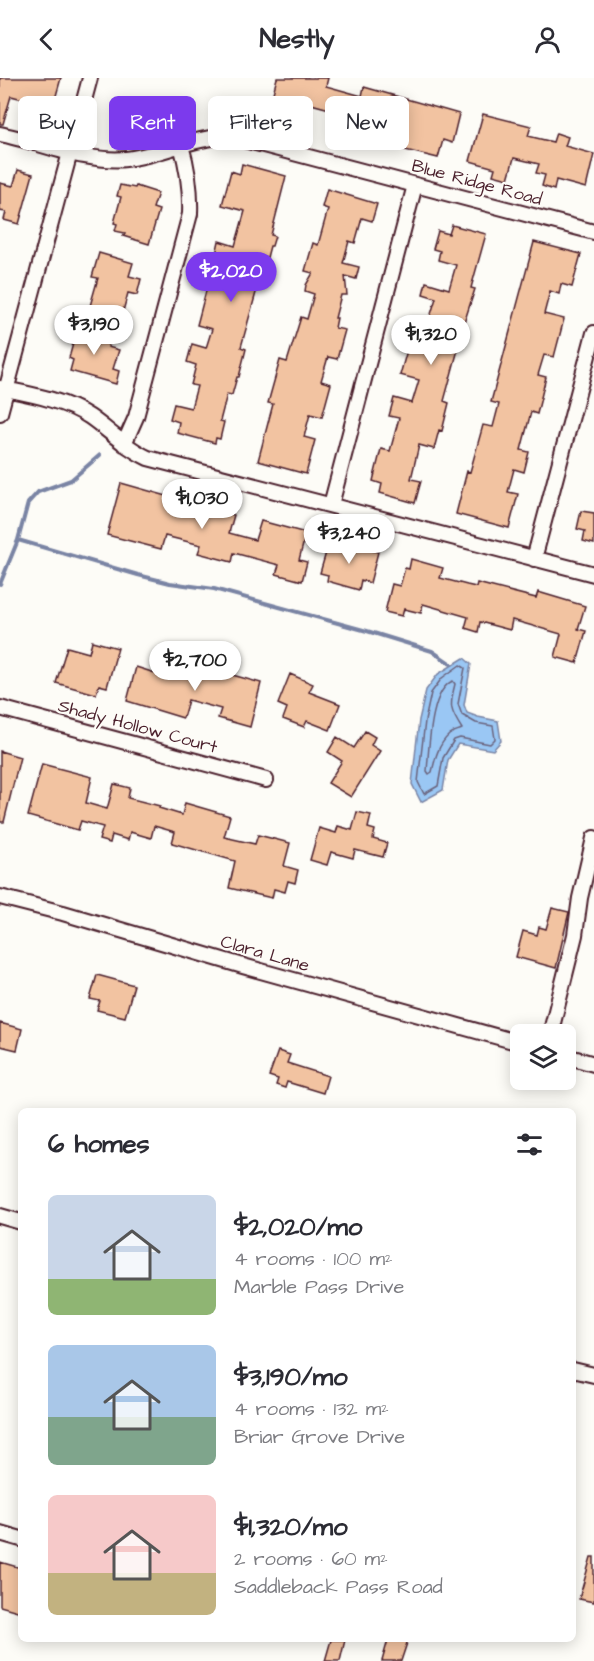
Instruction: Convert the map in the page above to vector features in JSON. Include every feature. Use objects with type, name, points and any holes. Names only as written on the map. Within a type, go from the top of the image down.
[{"type":"street","points":[[0,413],[3,389],[90,78]]},
{"type":"street","name":"Blue Ridge Road","points":[[0,134],[101,159],[123,160],[165,150]]},
{"type":"street","name":"Blue Ridge Road","points":[[196,141],[217,136],[233,137],[594,232]]},
{"type":"street","points":[[124,444],[136,417],[190,214],[189,172],[182,150]]},
{"type":"street","points":[[331,505],[416,185]]},
{"type":"street","points":[[534,559],[594,333]]},
{"type":"street","points":[[3,389],[73,408],[89,416],[124,444],[148,458],[594,574]]},
{"type":"street","name":"Shady Hollow Court","points":[[0,708],[267,780]]},
{"type":"street","points":[[553,1024],[575,935],[580,898],[594,838]]},
{"type":"street","name":"Clara Lane","points":[[0,897],[510,1040]]},
{"type":"street","points":[[576,1059],[594,1064]]},
{"type":"street","points":[[0,1216],[18,1221]]},
{"type":"street","points":[[576,1371],[594,1375]]},
{"type":"street","points":[[0,1533],[18,1538]]},
{"type":"water","points":[[464,658],[471,664],[464,705],[467,713],[498,721],[501,741],[493,750],[458,744],[448,760],[443,790],[421,802],[412,784],[419,720],[426,690],[438,674]]},
{"type":"building","points":[[0,78],[61,78],[56,96],[18,96],[18,98],[11,96],[3,124],[0,124]]},
{"type":"building","points":[[277,78],[328,78],[326,86],[362,96],[325,96],[325,108],[313,105],[313,96],[272,96]]},
{"type":"building","points":[[364,87],[396,96],[362,96]]},
{"type":"building","points":[[409,100],[459,114],[452,143],[443,140],[438,158],[405,150],[409,150]]},
{"type":"building","points":[[483,114],[531,126],[528,136],[553,142],[556,133],[568,137],[565,146],[594,154],[586,188],[556,180],[554,190],[542,186],[545,175],[536,173],[539,164],[514,158],[508,179],[493,175],[495,168],[470,161]]},
{"type":"building","points":[[242,164],[286,176],[271,235],[275,236],[272,246],[270,246],[264,269],[257,267],[251,288],[257,289],[241,347],[246,349],[239,377],[237,377],[232,395],[227,394],[220,421],[224,422],[220,439],[216,438],[215,443],[177,433],[179,422],[170,419],[174,404],[191,408],[197,386],[191,385],[196,365],[187,362],[192,344],[206,348],[212,329],[197,325],[207,287],[226,292],[235,259],[216,254],[219,241],[235,246],[245,211],[222,205],[231,171],[240,174]]},
{"type":"building","points":[[18,170],[33,174],[19,224],[4,220],[6,212],[0,211],[0,183],[13,186]]},
{"type":"building","points":[[120,185],[135,188],[136,186],[158,193],[153,208],[159,210],[149,244],[123,236],[125,233],[115,231],[117,224],[114,223],[121,197],[117,196]]},
{"type":"building","points":[[327,189],[377,204],[372,221],[362,218],[355,243],[349,241],[343,263],[359,267],[356,279],[345,276],[347,295],[341,295],[335,328],[345,330],[337,359],[328,357],[321,381],[331,384],[322,417],[310,414],[304,437],[315,440],[306,474],[258,461],[273,404],[268,403],[280,360],[287,362],[301,317],[307,319],[314,294],[305,291],[313,273],[305,271],[313,243],[318,245],[328,209],[322,207]]},
{"type":"building","points":[[452,225],[486,234],[471,288],[475,289],[464,323],[455,321],[448,343],[459,346],[444,401],[449,403],[442,431],[439,430],[434,449],[419,445],[411,479],[421,481],[415,503],[380,493],[382,484],[373,481],[381,449],[390,451],[399,418],[389,416],[394,398],[412,403],[419,380],[400,375],[409,343],[419,346],[421,336],[424,337],[436,298],[423,294],[426,282],[449,289],[456,265],[438,260],[440,251],[433,249],[438,231],[449,234]]},
{"type":"building","points":[[534,242],[581,254],[572,287],[561,284],[559,294],[550,291],[544,314],[564,319],[554,357],[544,355],[538,375],[546,377],[537,414],[531,412],[521,450],[529,452],[524,472],[514,469],[508,492],[518,494],[509,528],[456,514],[467,471],[470,472],[483,425],[493,427],[499,404],[491,402]]},
{"type":"building","points":[[99,253],[133,263],[129,276],[141,279],[137,295],[128,293],[122,315],[90,306],[98,278],[92,277]]},
{"type":"building","points":[[82,327],[111,335],[108,347],[119,350],[113,369],[119,371],[116,384],[70,371],[73,360],[69,358],[74,340],[79,340]]},
{"type":"building","points":[[121,483],[234,515],[229,533],[255,540],[261,521],[306,533],[299,560],[307,562],[302,581],[276,574],[279,565],[234,553],[232,562],[198,553],[201,545],[165,536],[161,549],[107,535]]},
{"type":"building","points":[[581,511],[594,513],[594,544],[583,541],[585,531],[577,529]]},
{"type":"building","points":[[338,541],[378,552],[370,583],[361,580],[359,590],[327,581],[328,575],[320,573],[327,549],[335,551]]},
{"type":"building","points":[[411,559],[443,568],[440,578],[476,587],[477,583],[536,598],[538,592],[585,606],[578,629],[586,631],[577,663],[555,657],[561,634],[512,620],[510,630],[480,622],[478,632],[465,628],[468,617],[423,604],[421,613],[404,609],[402,616],[385,612],[392,584],[400,586],[405,568],[409,569]]},
{"type":"building","points":[[92,641],[118,648],[107,687],[99,685],[96,694],[56,683],[67,647],[89,653]]},
{"type":"building","points":[[159,661],[209,675],[211,669],[261,683],[250,727],[218,718],[221,709],[188,700],[183,718],[127,701],[136,667],[155,673]]},
{"type":"building","points":[[290,674],[313,684],[309,692],[340,704],[330,730],[307,721],[304,727],[283,719],[287,708],[278,704]]},
{"type":"building","points":[[365,731],[375,737],[371,745],[380,751],[351,797],[328,783],[342,761],[328,752],[337,737],[354,748]]},
{"type":"building","points":[[0,751],[20,757],[4,822],[0,822]]},
{"type":"building","points":[[42,764],[92,777],[86,803],[107,809],[114,784],[130,788],[128,798],[160,806],[159,808],[182,815],[185,803],[230,816],[224,837],[255,844],[258,835],[290,843],[284,866],[298,870],[295,883],[288,881],[285,892],[274,889],[272,898],[229,888],[235,861],[172,843],[175,832],[154,826],[151,838],[130,832],[128,840],[112,835],[110,843],[99,840],[103,827],[81,821],[78,830],[28,816]]},
{"type":"building","points":[[357,812],[371,815],[368,828],[375,830],[373,839],[387,843],[383,857],[355,850],[353,858],[331,852],[327,865],[310,860],[319,828],[336,833],[338,826],[352,830]]},
{"type":"building","points":[[552,908],[569,912],[556,968],[516,957],[523,931],[537,935],[539,927],[546,929]]},
{"type":"building","points":[[97,975],[134,985],[125,1017],[97,1010],[100,1001],[90,999]]},
{"type":"building","points":[[0,1023],[22,1029],[17,1050],[0,1046]]},
{"type":"building","points":[[278,1051],[290,1055],[287,1063],[328,1076],[323,1093],[287,1082],[285,1088],[276,1085],[278,1079],[269,1076]]},
{"type":"building","points":[[591,1557],[594,1557],[594,1602],[579,1599]]},
{"type":"building","points":[[0,1562],[18,1567],[18,1611],[0,1606]]},
{"type":"building","points":[[330,1642],[345,1642],[340,1661],[325,1661]]},
{"type":"building","points":[[387,1642],[407,1642],[401,1661],[382,1661]]},
{"type":"waterway","points":[[18,540],[28,503],[38,492],[71,480],[100,455]]},
{"type":"waterway","points":[[0,584],[18,540],[138,575],[170,583],[214,589],[367,631],[432,651],[451,664]]}]
